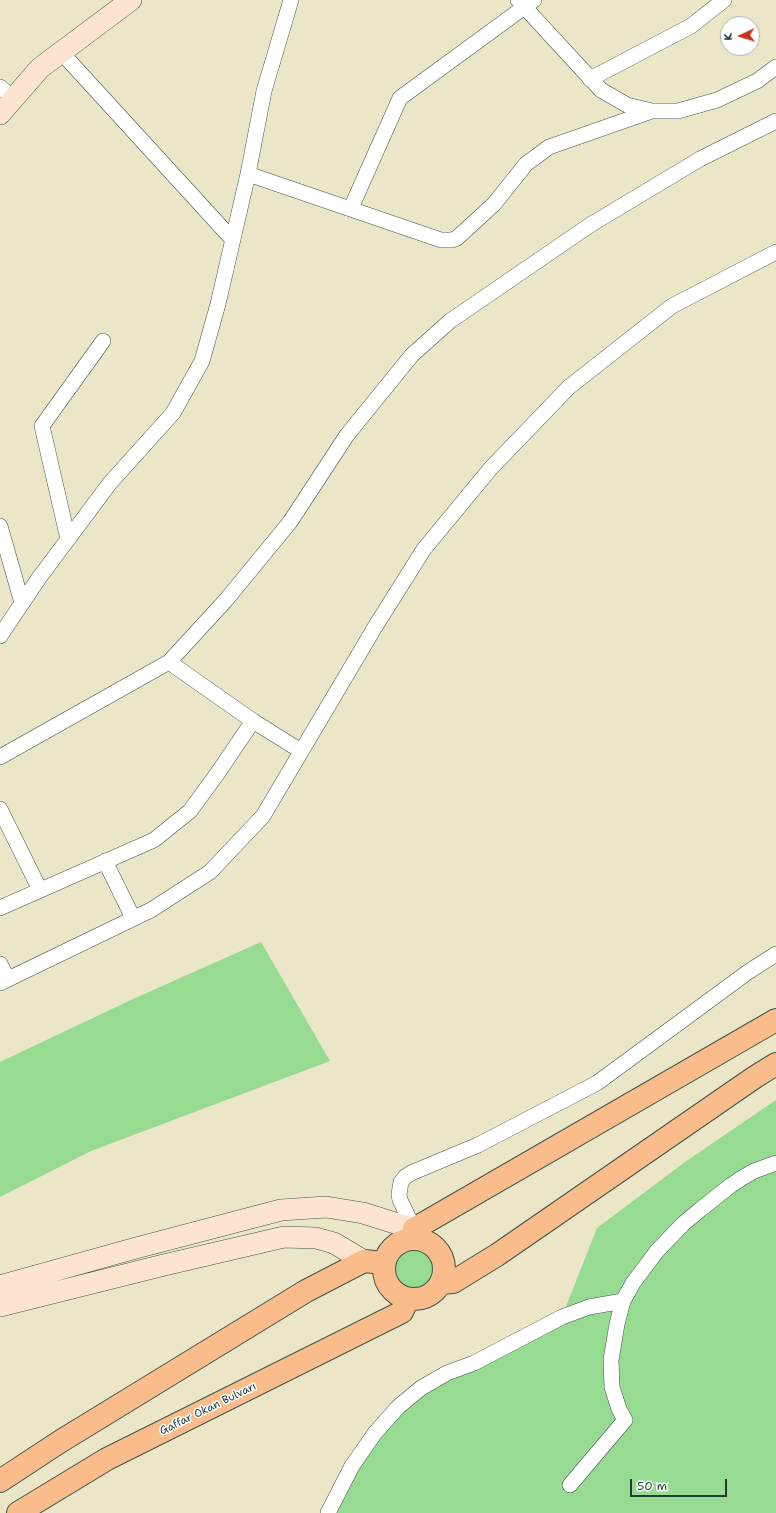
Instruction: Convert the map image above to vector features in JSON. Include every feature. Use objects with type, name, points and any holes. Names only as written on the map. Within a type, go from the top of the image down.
[{"type":"highway","points":[[0,1481],[61,1441],[306,1290],[374,1262],[387,1255],[397,1244],[776,1020]]},
{"type":"highway","name":"Gaffar Okan Bulvarı","points":[[18,1513],[107,1459],[416,1299],[424,1298],[447,1282],[497,1255],[776,1064]]},
{"type":"highway","points":[[415,1234],[434,1246],[439,1252],[447,1282]]},
{"type":"highway","points":[[374,1262],[389,1286],[400,1296],[405,1306]]},
{"type":"street","points":[[0,114],[7,92],[131,0]]},
{"type":"street","points":[[0,636],[68,539],[110,483],[173,413],[202,361],[233,240],[264,92],[290,0]]},
{"type":"street","points":[[590,79],[692,26],[724,0]]},
{"type":"street","points":[[351,208],[400,98],[526,2],[590,79],[601,90],[627,105],[652,111],[678,111],[717,100],[757,81],[776,67]]},
{"type":"street","points":[[62,52],[233,240]]},
{"type":"street","points":[[248,174],[441,240],[452,240],[457,238],[494,204],[526,164],[549,147],[652,111]]},
{"type":"street","points":[[0,757],[169,662],[226,600],[290,522],[347,435],[412,355],[450,321],[590,225],[700,159],[776,122]]},
{"type":"street","points":[[0,964],[4,981],[151,910],[210,872],[263,816],[371,634],[424,549],[491,468],[569,386],[672,306],[776,252]]},
{"type":"street","points":[[68,539],[42,426],[103,342]]},
{"type":"street","points":[[0,526],[22,603]]},
{"type":"street","points":[[169,662],[253,721],[301,751]]},
{"type":"street","points":[[0,908],[154,840],[190,811],[253,721]]},
{"type":"street","points":[[0,809],[40,890]]},
{"type":"street","points":[[105,861],[133,918]]},
{"type":"street","points":[[415,1234],[400,1200],[399,1194],[405,1177],[478,1145],[597,1083],[748,972],[776,954]]},
{"type":"street","points":[[570,1485],[625,1420],[615,1398],[611,1373],[612,1347],[622,1302],[645,1266],[683,1224],[730,1186],[754,1171],[776,1163]]},
{"type":"street","points":[[0,1286],[143,1246],[281,1210],[326,1207],[363,1213],[415,1234]]},
{"type":"street","points":[[0,1306],[284,1237],[316,1238],[334,1244],[374,1262]]},
{"type":"street","points":[[328,1513],[352,1466],[375,1433],[398,1407],[421,1388],[447,1373],[474,1363],[562,1317],[589,1307],[622,1302]]},
{"type":"green space","points":[[261,942],[330,1061],[91,1151],[0,1197],[0,1062],[133,999]]},
{"type":"green space","points":[[776,1100],[776,1513],[321,1513],[376,1422],[565,1309],[597,1228],[685,1162]]},
{"type":"green space","points":[[414,1250],[427,1256],[433,1269],[427,1282],[414,1288],[401,1282],[395,1269],[401,1256]]}]
